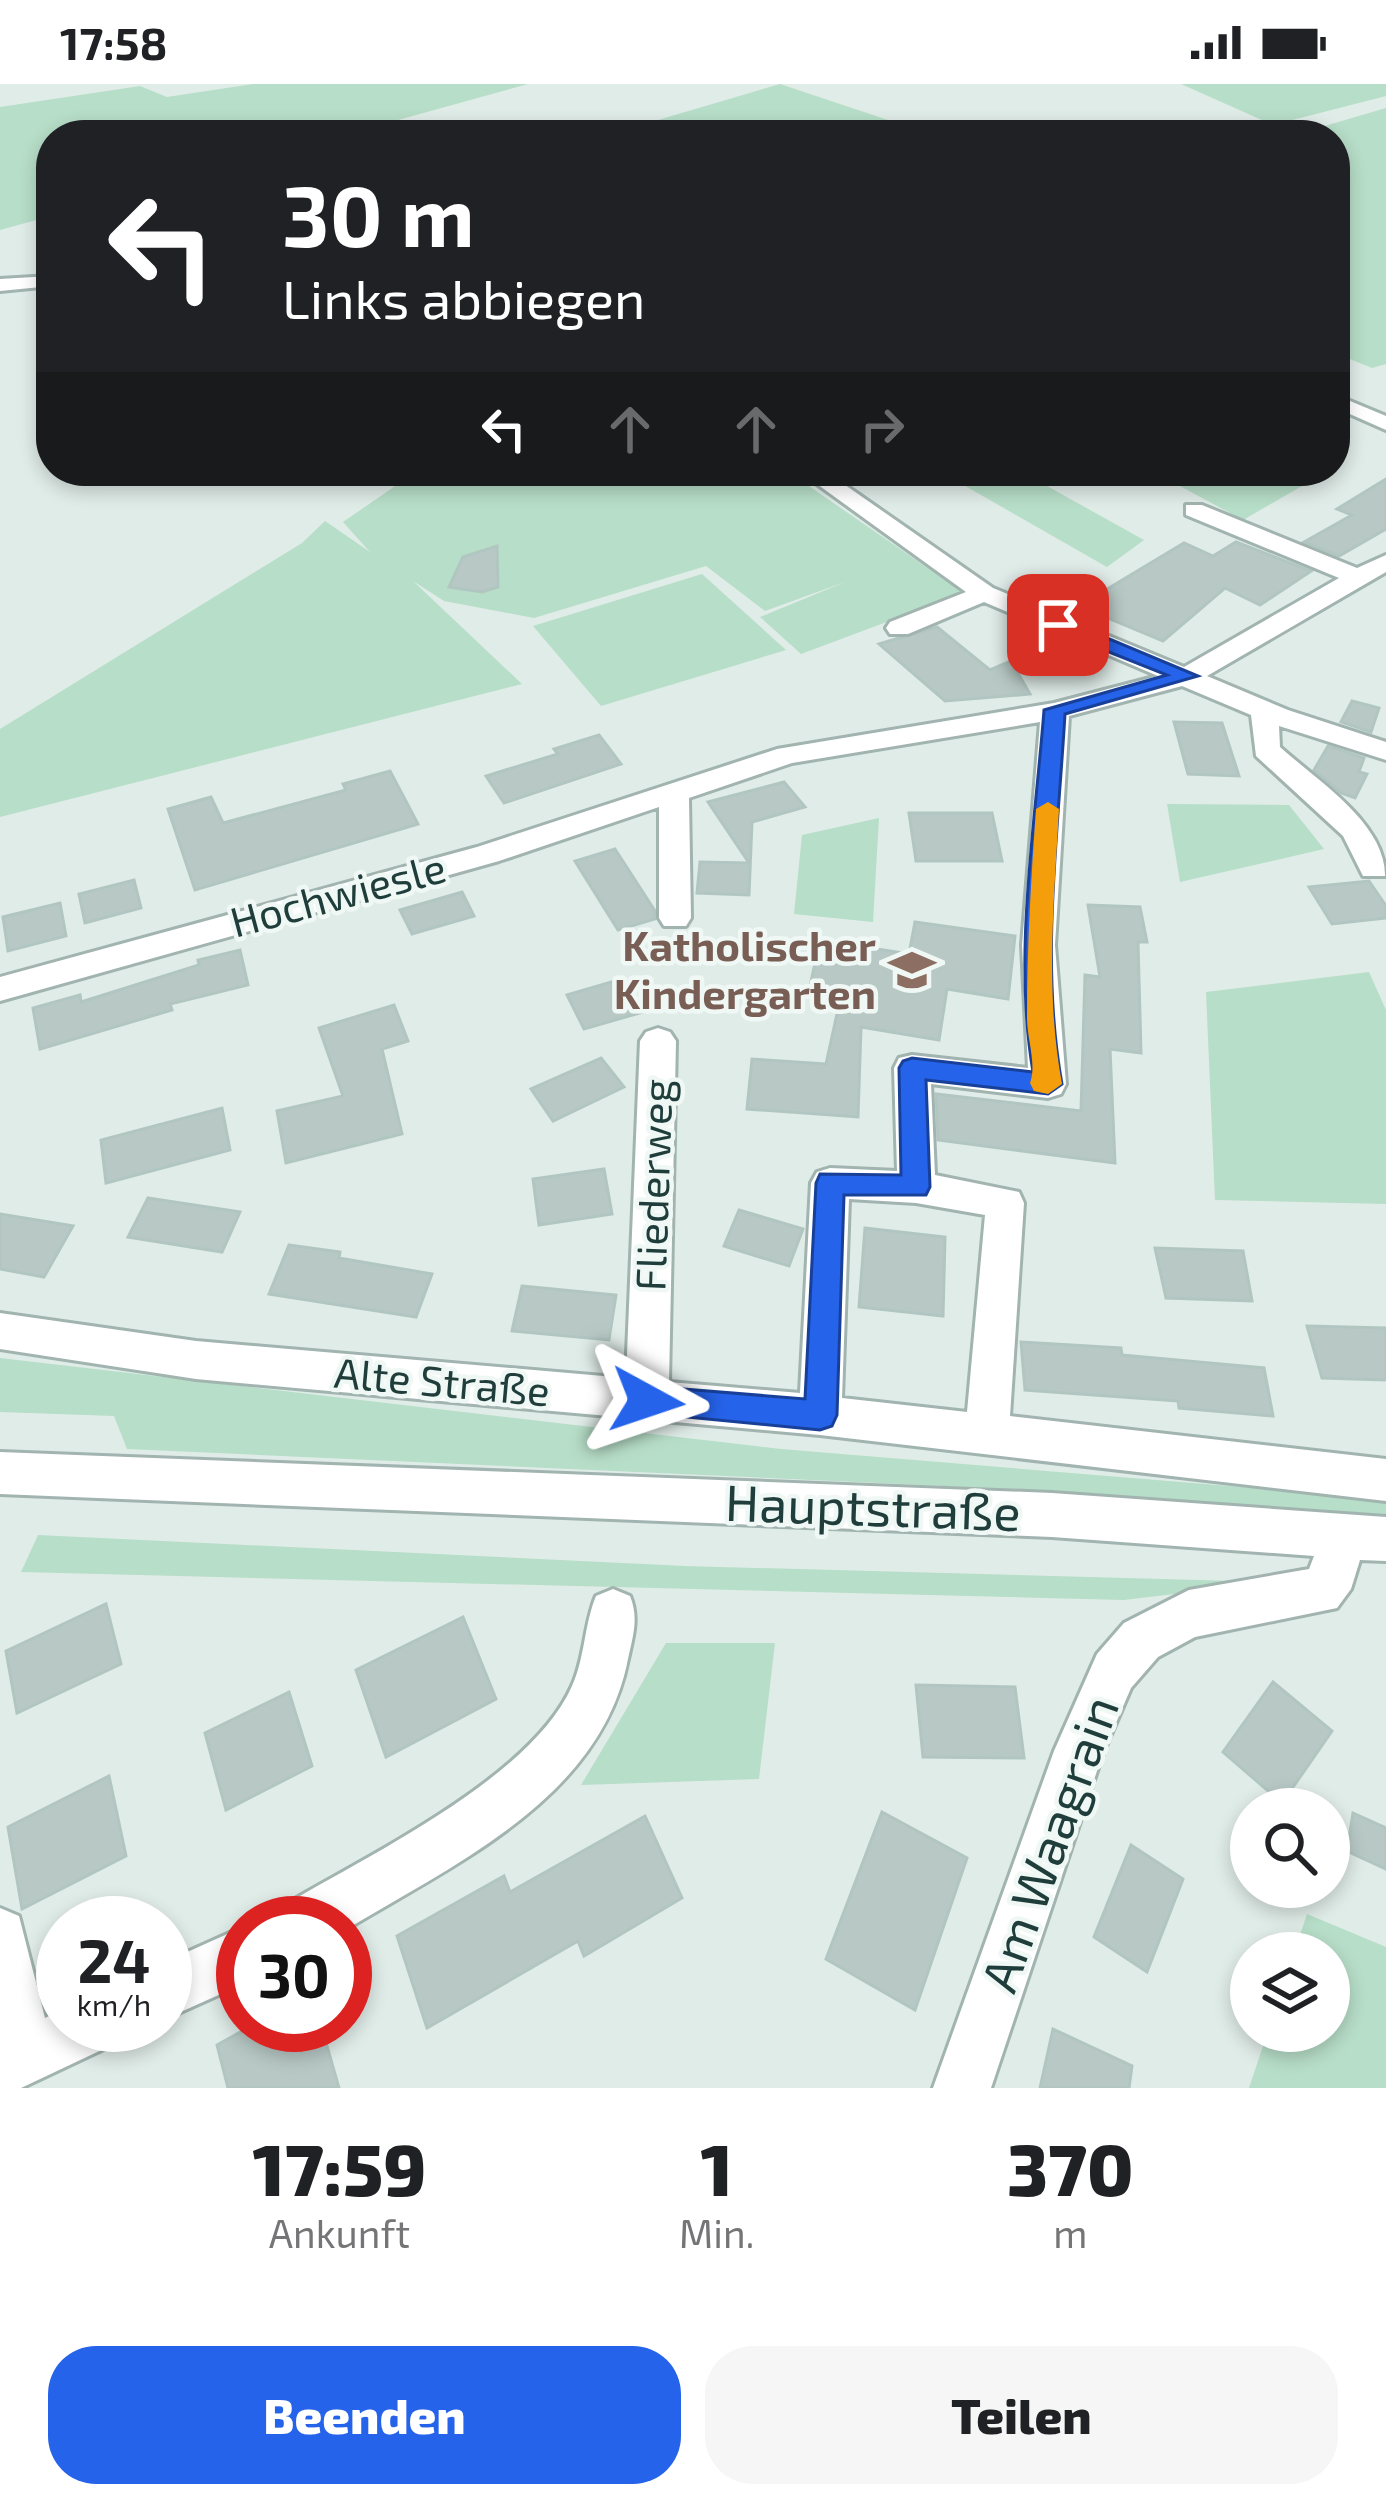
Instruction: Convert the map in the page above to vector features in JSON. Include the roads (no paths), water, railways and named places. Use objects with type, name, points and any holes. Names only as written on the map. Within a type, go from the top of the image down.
[{"type":"street","points":[[0,285],[36,281]]},
{"type":"street","points":[[1350,407],[1386,424]]},
{"type":"street","points":[[831,486],[984,593],[1265,711],[1386,751]]},
{"type":"street","points":[[1194,509],[1360,578]]},
{"type":"street","name":"Hochwiesle","points":[[0,989],[488,854],[788,755],[1054,710],[1188,676],[1386,562]]},
{"type":"street","points":[[899,628],[984,593]]},
{"type":"street","points":[[916,1187],[912,1068],[1048,1084],[1040,1037],[1040,931],[1054,710]]},
{"type":"street","points":[[1265,711],[1266,750],[1356,831],[1375,869]]},
{"type":"street","points":[[674,790],[675,918]]},
{"type":"street","name":"Fliederweg","points":[[647,1401],[658,1041]]},
{"type":"street","points":[[820,1415],[830,1183],[916,1187],[1005,1204],[987,1434]]},
{"type":"street","name":"Alte Straße","points":[[0,1331],[196,1360],[820,1415],[1386,1480]]},
{"type":"street","name":"Hauptstraße","points":[[0,1473],[1052,1515],[1386,1539]]},
{"type":"street","name":"Am Waagrain","points":[[962,2088],[1079,1751],[1114,1671],[1141,1640],[1189,1615],[1320,1591],[1334,1579],[1339,1564],[1334,1535]]},
{"type":"street","points":[[348,1896],[523,1786],[560,1748],[591,1703],[613,1613]]},
{"type":"street","points":[[0,1935],[12,2062]]},
{"type":"place","name":"Katholischer Kindergarten","points":[[912,970]]}]
